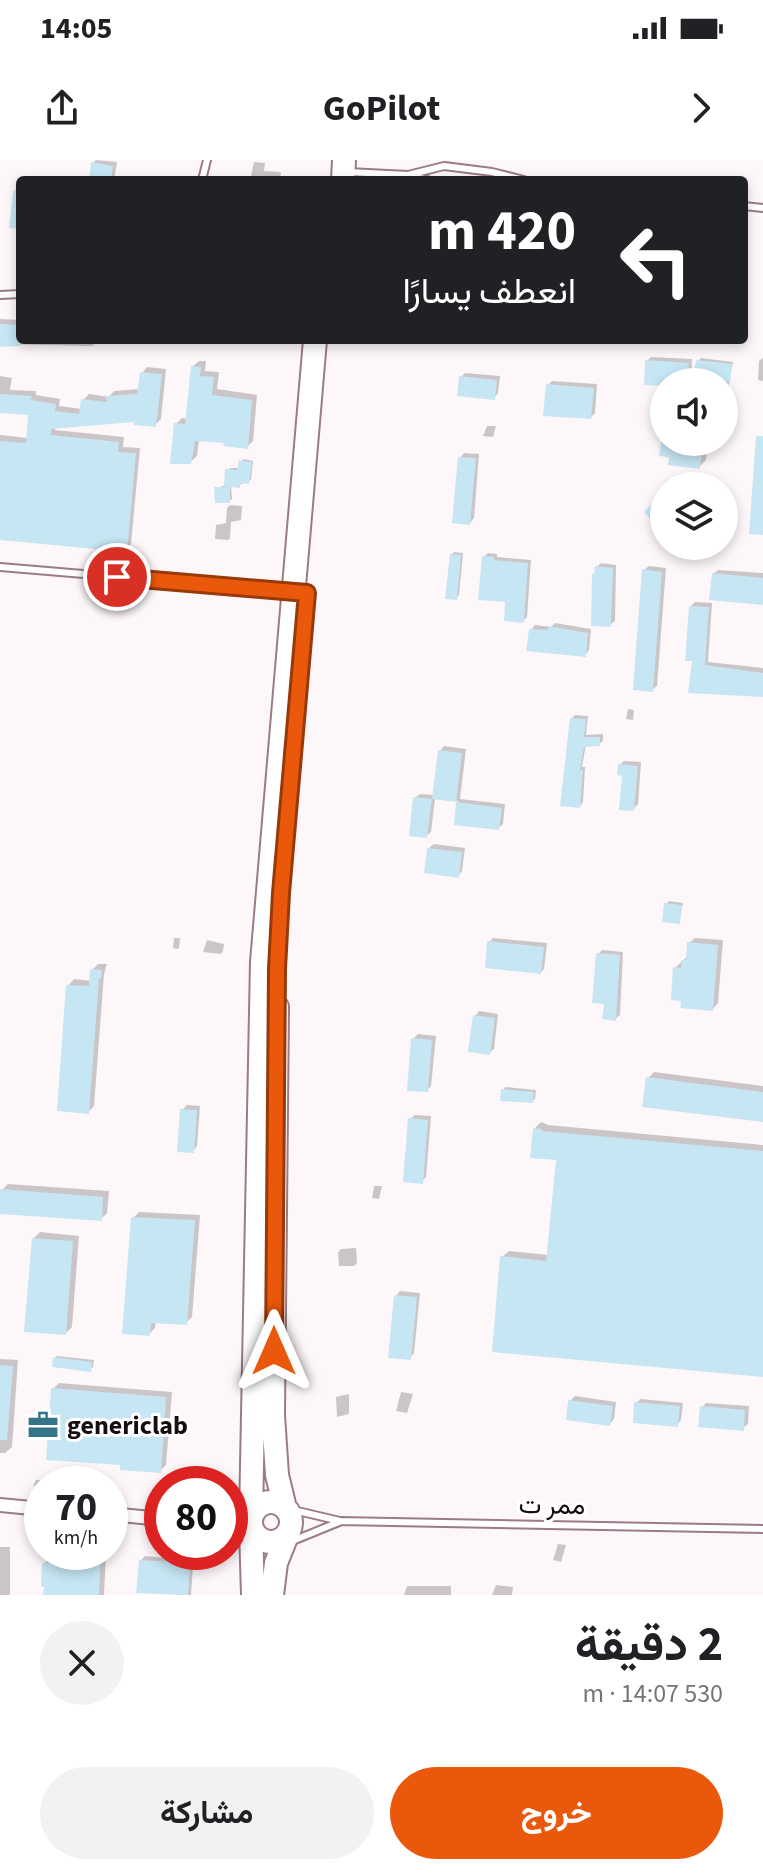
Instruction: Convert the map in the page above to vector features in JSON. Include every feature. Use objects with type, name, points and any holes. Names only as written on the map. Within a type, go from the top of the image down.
[{"type":"highway","points":[[257,1529],[291,1521],[277,1475],[273,1415],[277,969],[315,344]]},
{"type":"highway","points":[[253,1595],[257,1529],[262,962],[329,344]]},
{"type":"highway","points":[[272,1595],[276,1563],[257,1529],[260,1505],[273,1502],[285,1508]]},
{"type":"street","points":[[0,1505],[24,1507]]},
{"type":"lane","points":[[408,175],[444,166],[508,176]]},
{"type":"lane","points":[[338,170],[412,176]]},
{"type":"lane","points":[[0,567],[300,592]]},
{"type":"lane","name":"ممر ت","points":[[285,1508],[340,1521]]},
{"type":"lane","name":"ممر ت","points":[[257,1529],[340,1521],[763,1529]]},
{"type":"building","points":[[91,162],[113,166],[112,176],[89,176]]},
{"type":"building","points":[[13,191],[16,191],[16,229],[9,228]]},
{"type":"building","points":[[0,324],[16,325],[16,344],[20,346],[0,347]]},
{"type":"building","points":[[645,360],[689,363],[689,368],[650,368],[650,385],[644,385]]},
{"type":"building","points":[[696,360],[732,364],[732,368],[695,368]]},
{"type":"building","points":[[191,366],[201,367],[200,376],[214,377],[212,395],[252,400],[248,449],[195,441],[191,464],[170,464],[174,423],[185,424]]},
{"type":"building","points":[[140,372],[162,374],[156,427],[134,425],[134,422],[51,429],[51,435],[119,442],[118,452],[136,453],[127,552],[0,540],[0,441],[26,443],[28,415],[0,413],[0,394],[32,396],[31,400],[56,404],[55,411],[79,414],[81,399],[107,402],[106,396],[137,394]]},
{"type":"building","points":[[459,376],[497,380],[495,400],[457,396]]},
{"type":"building","points":[[546,384],[594,388],[591,419],[543,416]]},
{"type":"building","points":[[756,436],[763,436],[763,535],[749,534]]},
{"type":"building","points":[[659,456],[701,456],[700,469],[668,465],[669,457]]},
{"type":"building","points":[[458,457],[476,458],[470,525],[452,523]]},
{"type":"building","points":[[239,460],[252,462],[249,484],[240,483],[240,488],[230,487],[230,503],[215,503],[214,487],[229,487],[224,486],[225,469],[237,470]]},
{"type":"building","points":[[450,554],[461,555],[457,600],[445,599]]},
{"type":"building","points":[[482,556],[528,563],[524,623],[504,621],[505,602],[478,600]]},
{"type":"building","points":[[595,566],[613,568],[611,627],[591,626],[592,574]]},
{"type":"building","points":[[642,569],[662,572],[653,692],[633,690]]},
{"type":"building","points":[[712,573],[763,578],[763,605],[709,600]]},
{"type":"building","points":[[689,606],[709,607],[705,665],[763,673],[763,697],[688,693],[692,661],[685,661]]},
{"type":"building","points":[[548,626],[588,633],[586,657],[526,651],[529,629],[548,630]]},
{"type":"building","points":[[570,718],[586,719],[584,737],[600,737],[600,746],[584,747],[580,770],[583,770],[580,808],[560,806]]},
{"type":"building","points":[[438,750],[462,753],[456,802],[432,799]]},
{"type":"building","points":[[618,764],[638,766],[634,811],[619,810],[622,776],[617,775]]},
{"type":"building","points":[[413,797],[432,799],[427,838],[409,836]]},
{"type":"building","points":[[456,802],[502,808],[499,830],[454,825]]},
{"type":"building","points":[[427,848],[462,852],[459,878],[424,873]]},
{"type":"building","points":[[664,903],[682,905],[680,924],[662,922]]},
{"type":"building","points":[[487,941],[544,947],[541,974],[485,968]]},
{"type":"building","points":[[687,942],[718,945],[713,1011],[680,1008],[681,1001],[671,1000],[673,967],[681,968],[681,960],[686,960]]},
{"type":"building","points":[[596,953],[620,955],[616,1021],[602,1019],[604,1004],[592,1003]]},
{"type":"building","points":[[90,969],[102,970],[89,1114],[57,1111],[66,985],[89,986]]},
{"type":"building","points":[[473,1015],[495,1018],[490,1055],[468,1052]]},
{"type":"building","points":[[411,1038],[432,1040],[428,1092],[407,1091]]},
{"type":"building","points":[[646,1077],[763,1092],[763,1122],[642,1107]]},
{"type":"building","points":[[501,1089],[534,1092],[533,1103],[500,1101]]},
{"type":"building","points":[[180,1109],[197,1110],[194,1153],[177,1152]]},
{"type":"building","points":[[408,1118],[428,1120],[423,1184],[403,1182]]},
{"type":"building","points":[[533,1128],[763,1151],[763,1377],[492,1352],[500,1256],[546,1261],[556,1160],[530,1158]]},
{"type":"building","points":[[0,1189],[103,1197],[102,1221],[0,1214]]},
{"type":"building","points":[[131,1217],[195,1220],[187,1325],[151,1323],[150,1336],[122,1334]]},
{"type":"building","points":[[32,1238],[73,1241],[66,1335],[24,1332]]},
{"type":"building","points":[[394,1295],[417,1297],[411,1360],[388,1358]]},
{"type":"building","points":[[53,1357],[92,1362],[91,1372],[52,1367]]},
{"type":"building","points":[[0,1365],[13,1366],[7,1440],[0,1440]]},
{"type":"building","points":[[51,1388],[166,1397],[161,1466],[144,1466],[144,1472],[128,1471],[128,1466],[120,1465],[46,1460]]},
{"type":"building","points":[[568,1400],[613,1406],[610,1426],[566,1420]]},
{"type":"building","points":[[634,1402],[680,1406],[678,1427],[633,1423]]},
{"type":"building","points":[[700,1406],[745,1410],[744,1431],[698,1427]]},
{"type":"building","points":[[139,1560],[144,1560],[144,1570],[190,1570],[188,1595],[136,1593]]},
{"type":"building","points":[[42,1570],[100,1570],[99,1595],[43,1595],[44,1587],[41,1587]]},
{"type":"place","name":"genericlab","points":[[43,1425]]},
{"type":"route","points":[[117,577],[307,593],[277,969],[274,1351]]}]
